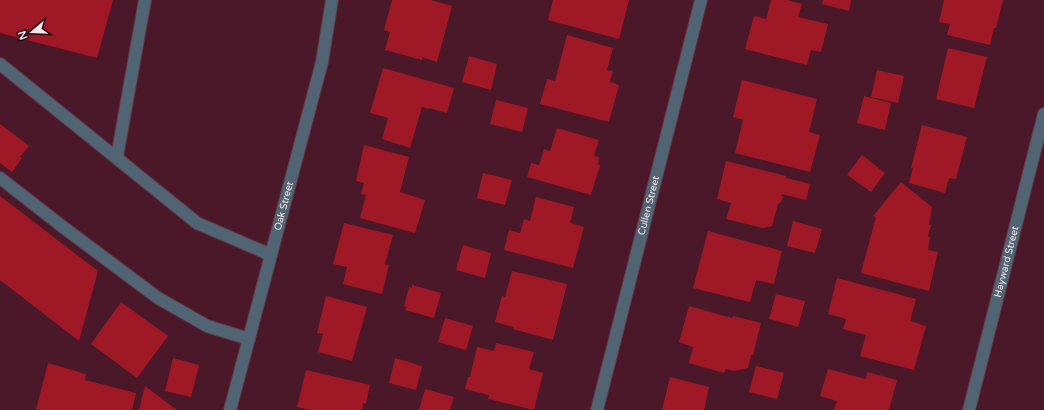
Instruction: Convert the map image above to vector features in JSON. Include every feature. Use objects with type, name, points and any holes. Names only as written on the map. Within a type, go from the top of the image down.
[{"type":"street","points":[[117,157],[145,0]]},
{"type":"street","name":"Oak Street","points":[[230,410],[322,62],[332,0]]},
{"type":"street","name":"Cullen Street","points":[[597,410],[701,0]]},
{"type":"street","points":[[0,64],[197,223],[271,256]]},
{"type":"street","name":"Hayward Street","points":[[969,410],[1044,114]]},
{"type":"street","points":[[0,178],[69,232],[158,298],[206,326],[249,340]]},
{"type":"building","points":[[0,0],[113,0],[97,58],[0,33]]},
{"type":"building","points":[[392,0],[431,0],[452,6],[437,62],[422,57],[422,60],[385,50],[390,32],[384,30]]},
{"type":"building","points":[[553,0],[629,0],[619,39],[548,20]]},
{"type":"building","points":[[771,0],[787,0],[802,4],[798,17],[828,24],[821,52],[811,50],[807,65],[745,49],[754,16],[766,19]]},
{"type":"building","points":[[823,0],[851,0],[849,11],[822,4]]},
{"type":"building","points":[[944,0],[1003,0],[990,45],[947,35],[950,24],[939,22]]},
{"type":"building","points":[[567,35],[613,48],[607,70],[613,71],[610,82],[619,85],[609,122],[540,104],[547,79],[555,81]]},
{"type":"building","points":[[948,48],[987,57],[974,108],[936,99]]},
{"type":"building","points":[[469,56],[497,64],[491,90],[462,82]]},
{"type":"building","points":[[383,68],[454,88],[447,113],[422,107],[410,148],[382,139],[388,118],[370,113]]},
{"type":"building","points":[[877,70],[904,76],[898,103],[871,97]]},
{"type":"building","points":[[742,80],[817,99],[809,132],[820,135],[810,172],[735,153],[743,120],[733,117]]},
{"type":"building","points":[[864,96],[891,103],[885,130],[857,123]]},
{"type":"building","points":[[496,100],[528,108],[522,132],[490,124]]},
{"type":"building","points":[[0,124],[29,146],[20,157],[22,158],[12,172],[0,163]]},
{"type":"building","points":[[922,125],[967,137],[956,179],[949,178],[945,193],[909,183],[913,168],[911,168]]},
{"type":"building","points":[[557,128],[599,140],[594,156],[599,157],[598,164],[600,165],[591,195],[527,177],[531,163],[539,165],[544,149],[550,151]]},
{"type":"building","points":[[364,145],[409,157],[400,192],[425,200],[415,233],[360,218],[366,195],[361,194],[364,183],[356,181]]},
{"type":"building","points":[[862,155],[885,173],[871,192],[847,175]]},
{"type":"building","points":[[726,161],[786,176],[786,178],[810,184],[806,200],[782,194],[781,196],[783,197],[781,202],[778,204],[772,226],[763,228],[726,219],[731,203],[717,199]]},
{"type":"building","points":[[483,173],[512,180],[505,205],[477,198]]},
{"type":"building","points":[[901,182],[932,207],[929,225],[931,225],[928,236],[930,237],[928,250],[938,252],[929,291],[861,273],[876,217],[873,216]]},
{"type":"building","points":[[0,196],[98,271],[79,341],[0,280]]},
{"type":"building","points":[[536,197],[574,207],[570,223],[584,227],[573,268],[504,250],[509,230],[520,233],[524,219],[530,221]]},
{"type":"building","points":[[793,221],[822,229],[815,253],[787,246]]},
{"type":"building","points":[[344,223],[393,235],[385,264],[389,265],[382,294],[343,284],[347,267],[333,264]]},
{"type":"building","points":[[708,231],[782,251],[774,284],[756,280],[750,302],[693,288]]},
{"type":"building","points":[[463,245],[491,253],[485,278],[456,270]]},
{"type":"building","points":[[512,271],[567,284],[553,340],[513,329],[514,327],[495,322],[502,296],[505,297]]},
{"type":"building","points":[[837,278],[916,299],[910,321],[926,326],[914,370],[860,356],[866,335],[843,329],[846,319],[828,314]]},
{"type":"building","points":[[412,285],[441,293],[434,318],[405,310],[407,307],[404,306],[409,287],[412,288]]},
{"type":"building","points":[[776,294],[805,301],[798,327],[769,319]]},
{"type":"building","points":[[326,296],[367,307],[352,361],[318,352],[323,334],[317,333]]},
{"type":"building","points":[[121,302],[168,336],[137,378],[91,344]]},
{"type":"building","points":[[689,306],[732,318],[733,316],[761,323],[748,368],[734,371],[726,369],[724,373],[689,363],[693,347],[679,342]]},
{"type":"building","points":[[445,318],[473,326],[466,350],[438,342]]},
{"type":"building","points":[[496,343],[534,352],[529,369],[543,373],[534,410],[488,399],[489,395],[465,389],[468,377],[470,377],[477,347],[494,351]]},
{"type":"building","points":[[173,358],[199,365],[191,397],[165,391]]},
{"type":"building","points":[[395,358],[422,366],[416,390],[389,383]]},
{"type":"building","points":[[48,363],[86,374],[85,380],[136,393],[132,410],[36,410]]},
{"type":"building","points":[[756,366],[784,373],[777,399],[749,392]]},
{"type":"building","points":[[828,369],[866,379],[867,372],[897,380],[889,410],[834,410],[837,401],[820,396]]},
{"type":"building","points":[[306,370],[370,385],[366,404],[363,403],[362,410],[309,410],[297,407]]},
{"type":"building","points":[[670,377],[709,387],[704,410],[662,410]]},
{"type":"building","points":[[145,386],[177,410],[139,410]]},
{"type":"building","points":[[425,389],[454,397],[450,410],[419,410]]}]
